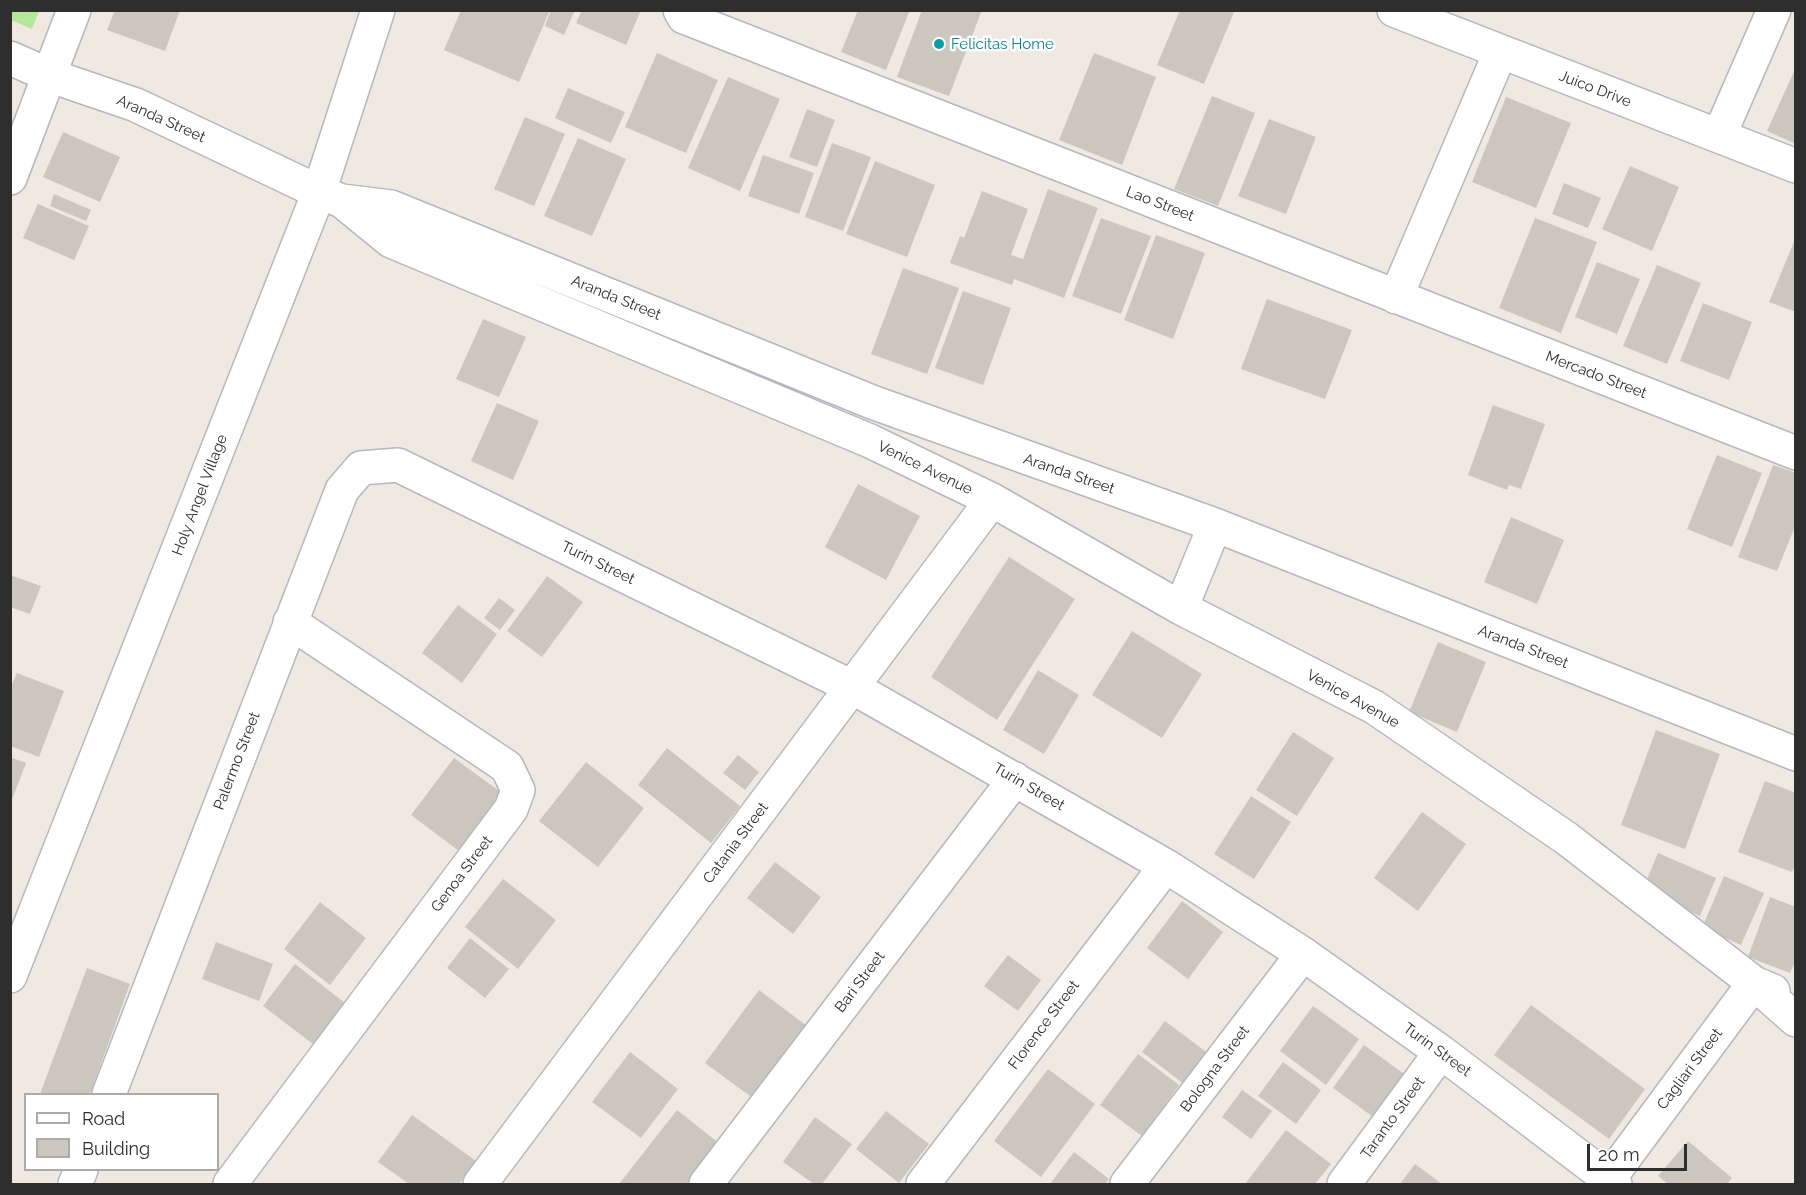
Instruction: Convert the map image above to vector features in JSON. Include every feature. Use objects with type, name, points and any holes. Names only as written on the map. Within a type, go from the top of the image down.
[{"type":"street","points":[[10,178],[51,76],[74,10]]},
{"type":"street","name":"Holy Angel Village","points":[[10,976],[331,196],[378,10]]},
{"type":"street","name":"Lao Street","points":[[680,10],[684,17],[1396,297]]},
{"type":"street","name":"Juico Drive","points":[[1394,10],[1796,166]]},
{"type":"street","points":[[1719,136],[1774,10]]},
{"type":"street","points":[[1396,297],[1500,53]]},
{"type":"street","name":"Aranda Street","points":[[10,58],[51,76],[136,105],[331,196],[392,241],[870,441]]},
{"type":"street","name":"Aranda Street","points":[[331,196],[398,210],[872,402],[986,445],[1215,525],[1796,753]]},
{"type":"street","name":"Mercado Street","points":[[1396,297],[1796,453]]},
{"type":"street","name":"Venice Avenue","points":[[870,441],[992,500],[1181,608],[1374,707],[1566,838],[1754,983],[1796,1020]]},
{"type":"street","points":[[986,445],[992,500]]},
{"type":"street","name":"Palermo Street","points":[[111,1093],[342,490],[361,468],[398,465]]},
{"type":"street","name":"Turin Street","points":[[398,465],[852,687],[1166,866],[1303,954],[1441,1052],[1610,1183]]},
{"type":"street","name":"Catania Street","points":[[480,1185],[992,500]]},
{"type":"street","points":[[1181,608],[1215,525]]},
{"type":"street","name":"Genoa Street","points":[[230,1185],[511,809],[518,790],[507,767],[290,622]]},
{"type":"street","name":"Bari Street","points":[[706,1185],[1015,779]]},
{"type":"street","name":"Florence Street","points":[[923,1185],[1166,866]]},
{"type":"street","name":"Bologna Street","points":[[1127,1185],[1303,954]]},
{"type":"street","points":[[1754,983],[1796,999]]},
{"type":"street","name":"Cagliari Street","points":[[1610,1183],[1754,983]]},
{"type":"street","name":"Taranto Street","points":[[1344,1185],[1441,1052]]},
{"type":"street","points":[[75,1185],[81,1171]]},
{"type":"green space","points":[[10,11],[39,11],[32,29],[11,20]]},
{"type":"building","points":[[115,10],[180,10],[165,51],[107,30]]},
{"type":"building","points":[[461,10],[550,10],[519,82],[444,50]]},
{"type":"building","points":[[551,10],[575,10],[564,35],[545,26]]},
{"type":"building","points":[[582,10],[641,10],[626,45],[576,23]]},
{"type":"building","points":[[858,10],[910,10],[886,70],[841,52]]},
{"type":"building","name":"Felicitas Home","points":[[922,10],[982,10],[949,96],[897,77]]},
{"type":"building","points":[[1180,10],[1235,10],[1204,84],[1157,65]]},
{"type":"building","points":[[657,53],[718,80],[686,153],[625,127]]},
{"type":"building","points":[[1094,53],[1156,77],[1122,165],[1059,140]]},
{"type":"building","points":[[1796,67],[1796,144],[1767,131]]},
{"type":"building","points":[[728,77],[780,99],[740,191],[688,168]]},
{"type":"building","points":[[568,88],[625,112],[611,143],[555,118]]},
{"type":"building","points":[[1212,96],[1255,113],[1218,206],[1174,189]]},
{"type":"building","points":[[1506,97],[1571,123],[1536,208],[1472,182]]},
{"type":"building","points":[[807,109],[835,120],[817,167],[789,157]]},
{"type":"building","points":[[525,117],[565,134],[534,206],[494,189]]},
{"type":"building","points":[[1269,119],[1316,137],[1286,214],[1238,196]]},
{"type":"building","points":[[63,132],[120,157],[100,202],[43,177]]},
{"type":"building","points":[[578,138],[626,159],[592,236],[544,216]]},
{"type":"building","points":[[832,143],[871,157],[843,231],[805,217]]},
{"type":"building","points":[[763,155],[814,173],[799,214],[748,196]]},
{"type":"building","points":[[875,161],[935,185],[907,257],[846,234]]},
{"type":"building","points":[[1630,166],[1679,187],[1652,251],[1602,229]]},
{"type":"building","points":[[1564,183],[1601,198],[1588,228],[1552,214]]},
{"type":"building","points":[[1048,189],[1098,208],[1064,298],[1014,279],[1012,285],[950,263],[960,236],[964,238],[982,191],[1028,209],[1011,255],[1023,259]]},
{"type":"building","points":[[54,194],[91,210],[86,221],[50,206]]},
{"type":"building","points":[[38,204],[89,226],[74,260],[23,238]]},
{"type":"building","points":[[1101,218],[1151,236],[1121,314],[1072,296]]},
{"type":"building","points":[[1535,218],[1597,242],[1561,333],[1499,308]]},
{"type":"building","points":[[1156,235],[1205,253],[1173,339],[1124,320]]},
{"type":"building","points":[[1796,237],[1796,312],[1769,302]]},
{"type":"building","points":[[1597,262],[1640,279],[1617,334],[1575,317]]},
{"type":"building","points":[[1657,265],[1701,283],[1667,364],[1623,346]]},
{"type":"building","points":[[903,268],[959,288],[927,374],[871,354]]},
{"type":"building","points":[[963,291],[1011,308],[983,385],[935,368]]},
{"type":"building","points":[[1267,299],[1352,330],[1325,399],[1241,369]]},
{"type":"building","points":[[1703,303],[1752,322],[1729,380],[1680,361]]},
{"type":"building","points":[[483,319],[526,337],[499,397],[456,379]]},
{"type":"building","points":[[497,403],[539,421],[513,480],[471,461]]},
{"type":"building","points":[[1493,405],[1545,424],[1521,489],[1509,485],[1507,490],[1468,475]]},
{"type":"building","points":[[1717,455],[1762,473],[1732,547],[1687,529]]},
{"type":"building","points":[[1773,465],[1796,473],[1796,524],[1777,571],[1738,557]]},
{"type":"building","points":[[858,484],[920,516],[886,580],[825,547]]},
{"type":"building","points":[[1511,517],[1564,540],[1537,604],[1484,582]]},
{"type":"building","points":[[1009,557],[1075,599],[997,720],[931,677]]},
{"type":"building","points":[[10,575],[41,586],[30,614],[10,607]]},
{"type":"building","points":[[547,576],[583,602],[542,657],[507,631]]},
{"type":"building","points":[[499,598],[515,610],[500,630],[484,618]]},
{"type":"building","points":[[458,605],[497,634],[462,683],[422,653]]},
{"type":"building","points":[[1132,631],[1202,674],[1162,738],[1092,695]]},
{"type":"building","points":[[1438,642],[1486,662],[1457,732],[1409,712]]},
{"type":"building","points":[[1038,670],[1079,695],[1044,754],[1003,730]]},
{"type":"building","points":[[17,673],[64,691],[39,757],[10,746],[10,689]]},
{"type":"building","points":[[1656,730],[1720,754],[1685,849],[1621,825]]},
{"type":"building","points":[[1293,732],[1334,758],[1297,816],[1256,790]]},
{"type":"building","points":[[667,748],[740,806],[711,843],[638,785]]},
{"type":"building","points":[[738,755],[759,772],[745,790],[723,773]]},
{"type":"building","points":[[10,757],[26,763],[11,802],[10,802]]},
{"type":"building","points":[[454,758],[502,793],[459,851],[411,815]]},
{"type":"building","points":[[586,762],[644,808],[598,867],[539,821]]},
{"type":"building","points":[[1765,781],[1796,793],[1796,863],[1792,872],[1738,852]]},
{"type":"building","points":[[1251,796],[1291,822],[1254,879],[1214,854]]},
{"type":"building","points":[[1422,812],[1466,844],[1418,911],[1374,878]]},
{"type":"building","points":[[1658,853],[1716,878],[1700,916],[1642,891]]},
{"type":"building","points":[[775,862],[821,897],[793,934],[747,898]]},
{"type":"building","points":[[1724,876],[1764,893],[1741,945],[1702,928]]},
{"type":"building","points":[[503,879],[556,920],[518,969],[465,927]]},
{"type":"building","points":[[1770,897],[1796,907],[1796,959],[1790,973],[1748,957]]},
{"type":"building","points":[[1182,901],[1223,932],[1188,979],[1147,948]]},
{"type":"building","points":[[320,902],[366,938],[330,985],[284,949]]},
{"type":"building","points":[[470,938],[509,969],[485,998],[447,968]]},
{"type":"building","points":[[216,942],[273,964],[259,1001],[202,979]]},
{"type":"building","points":[[1008,955],[1041,980],[1018,1011],[984,986]]},
{"type":"building","points":[[295,964],[345,1003],[313,1044],[263,1006]]},
{"type":"building","points":[[87,968],[130,984],[90,1093],[40,1093]]},
{"type":"building","points":[[759,990],[807,1026],[754,1099],[705,1063]]},
{"type":"building","points":[[1531,1005],[1645,1089],[1609,1139],[1494,1055]]},
{"type":"building","points":[[1313,1006],[1359,1039],[1326,1085],[1280,1051]]},
{"type":"building","points":[[1165,1021],[1217,1060],[1193,1091],[1142,1052]]},
{"type":"building","points":[[1364,1045],[1407,1076],[1376,1119],[1333,1088]]},
{"type":"building","points":[[630,1052],[678,1089],[641,1138],[592,1102]]},
{"type":"building","points":[[1138,1054],[1179,1085],[1142,1136],[1100,1105]]},
{"type":"building","points":[[1283,1062],[1321,1090],[1296,1124],[1258,1096]]},
{"type":"building","points":[[1048,1069],[1095,1104],[1041,1177],[994,1141]]},
{"type":"building","points":[[1242,1090],[1272,1111],[1251,1139],[1222,1117]]},
{"type":"building","points":[[677,1110],[720,1144],[689,1184],[619,1184]]},
{"type":"building","points":[[886,1111],[929,1144],[899,1183],[856,1149]]},
{"type":"building","points":[[412,1115],[476,1161],[459,1184],[409,1184],[378,1162]]},
{"type":"building","points":[[815,1117],[852,1144],[822,1184],[814,1184],[783,1162]]},
{"type":"building","points":[[1286,1130],[1331,1164],[1315,1184],[1245,1184]]},
{"type":"building","points":[[1688,1141],[1732,1178],[1727,1184],[1668,1184],[1658,1176]]},
{"type":"building","points":[[1074,1152],[1109,1179],[1105,1184],[1050,1184]]},
{"type":"building","points":[[1415,1164],[1442,1184],[1400,1184]]},
{"type":"place","name":"Felicitas Home","points":[[939,44]]}]
